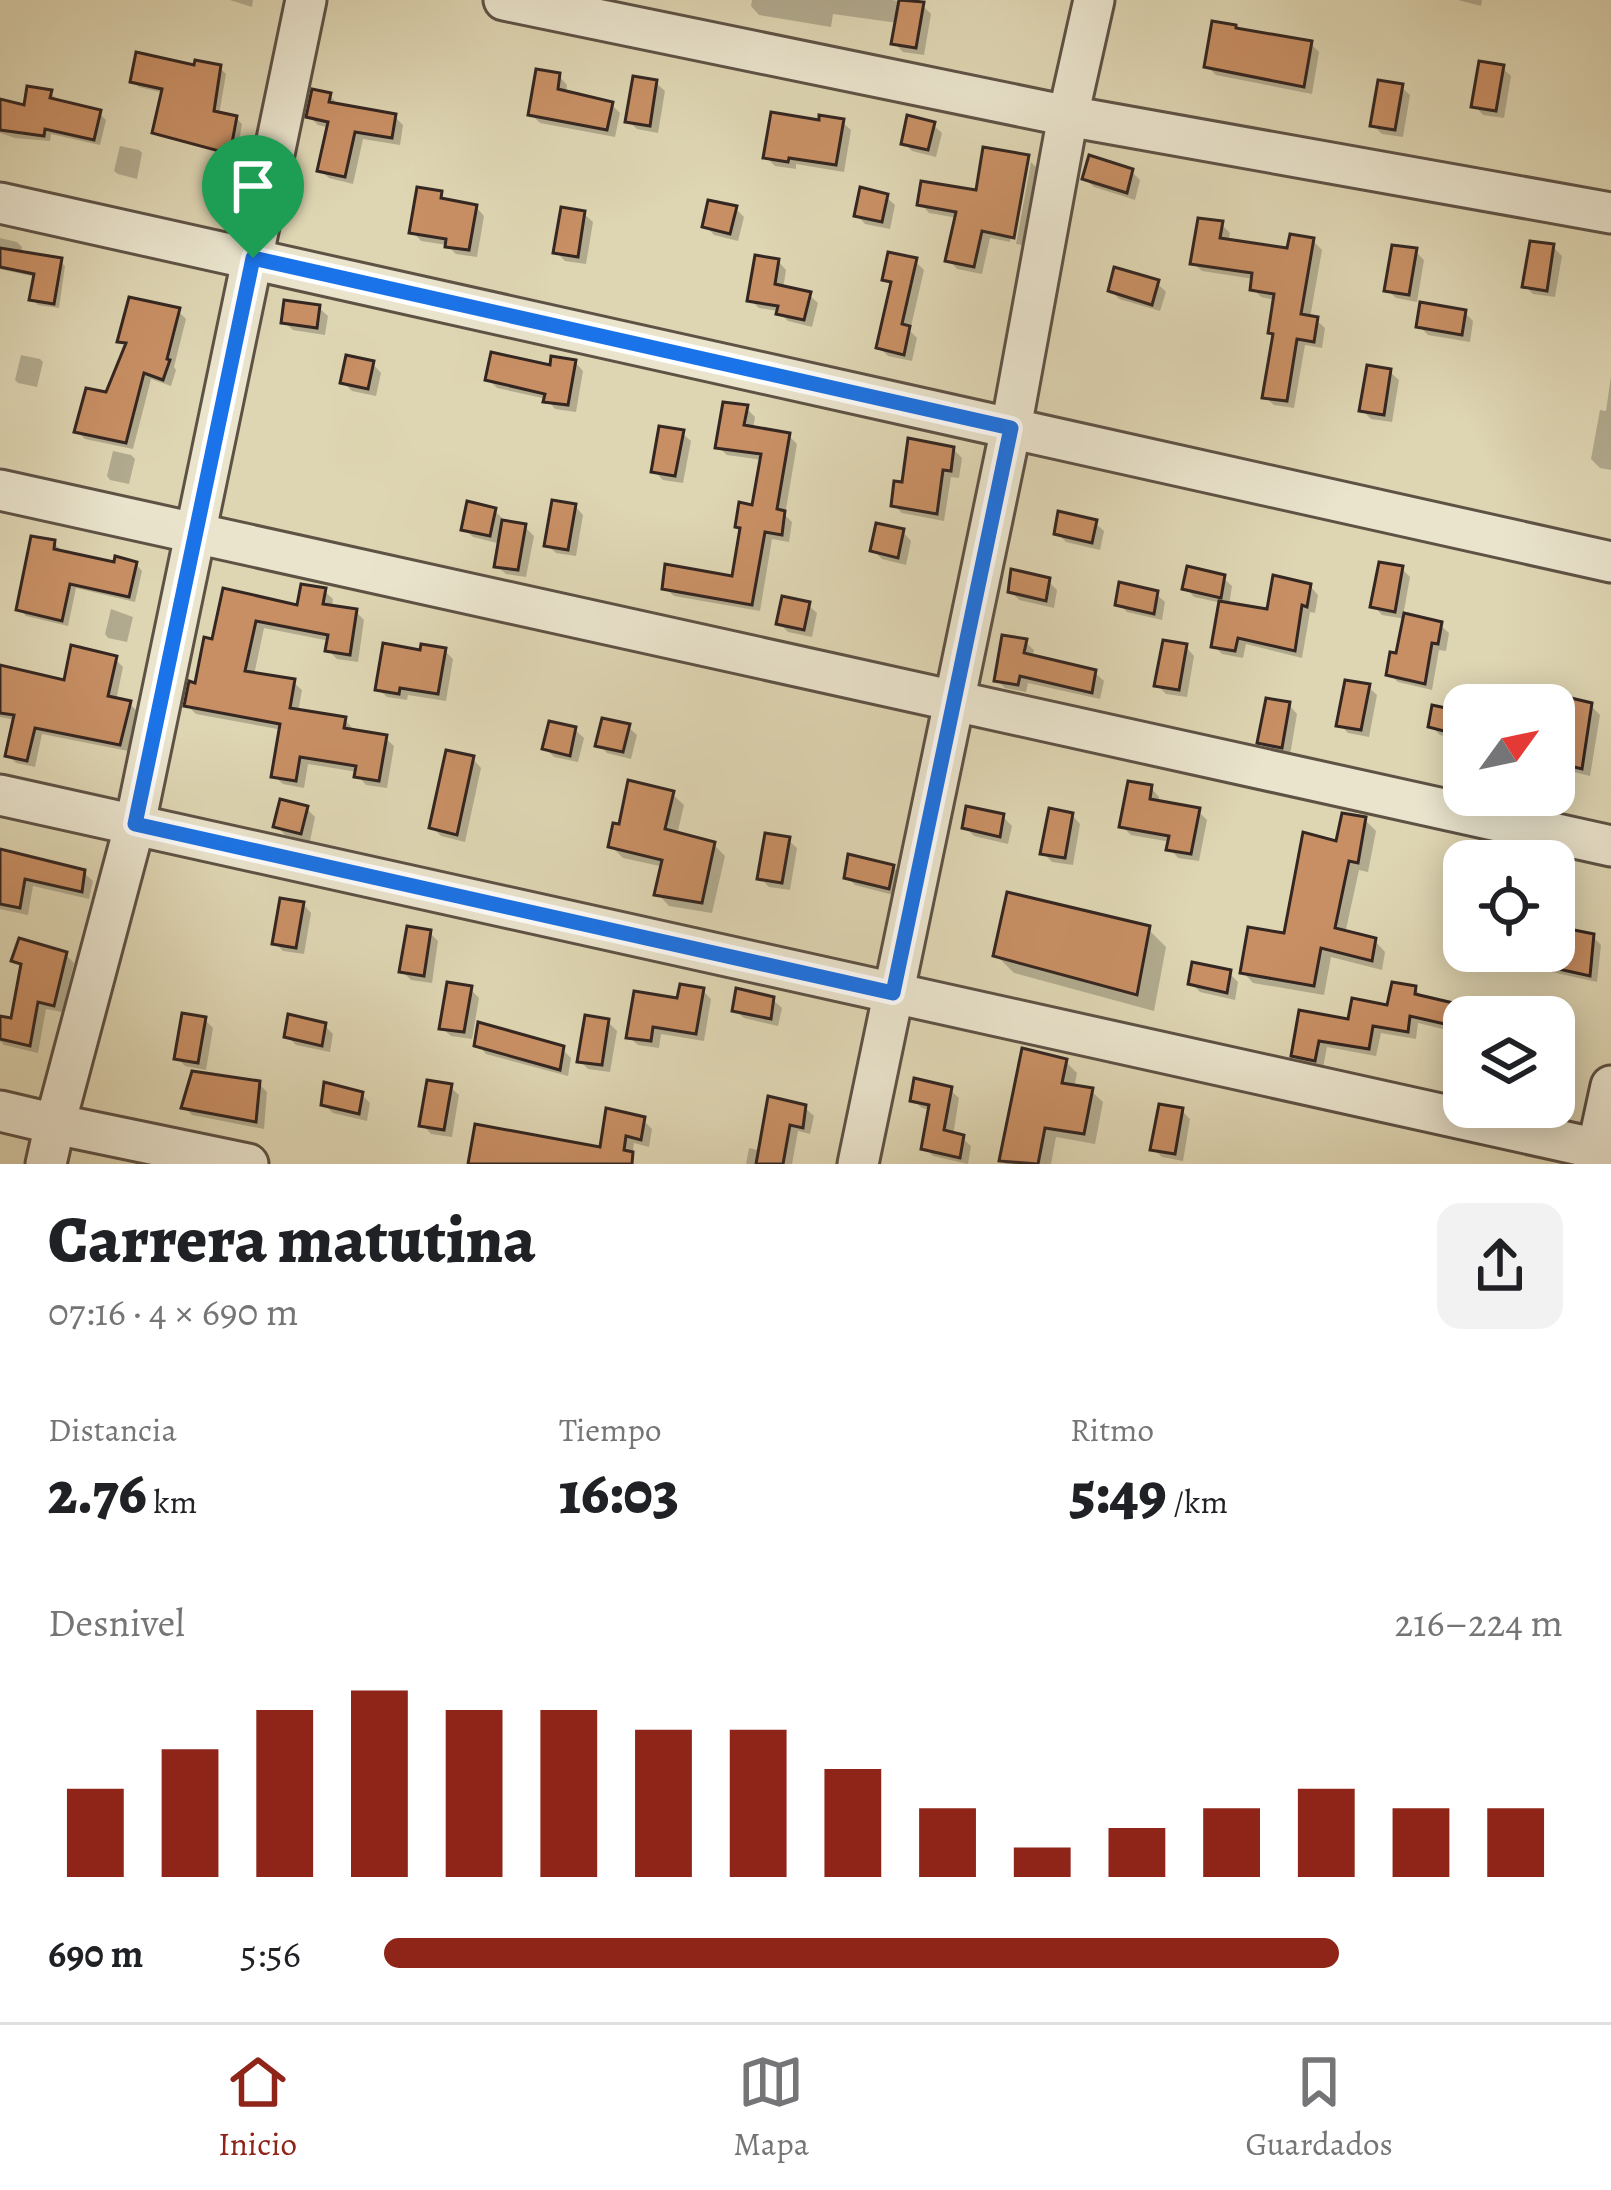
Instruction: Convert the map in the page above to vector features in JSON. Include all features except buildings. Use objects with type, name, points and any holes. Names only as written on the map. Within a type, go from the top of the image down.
[{"type":"street","points":[[46,1164],[135,824],[306,0]]},
{"type":"street","points":[[505,0],[1068,116],[1611,213]]},
{"type":"street","points":[[858,1164],[1011,428],[1094,0]]},
{"type":"street","points":[[0,203],[1611,562]]},
{"type":"street","points":[[0,490],[1611,846]]},
{"type":"street","points":[[0,795],[893,993],[1596,1156],[1611,1086]]},
{"type":"street","points":[[0,1111],[248,1164]]},
{"type":"route","points":[[253,258],[1011,428],[893,993],[135,824],[253,258]]}]
